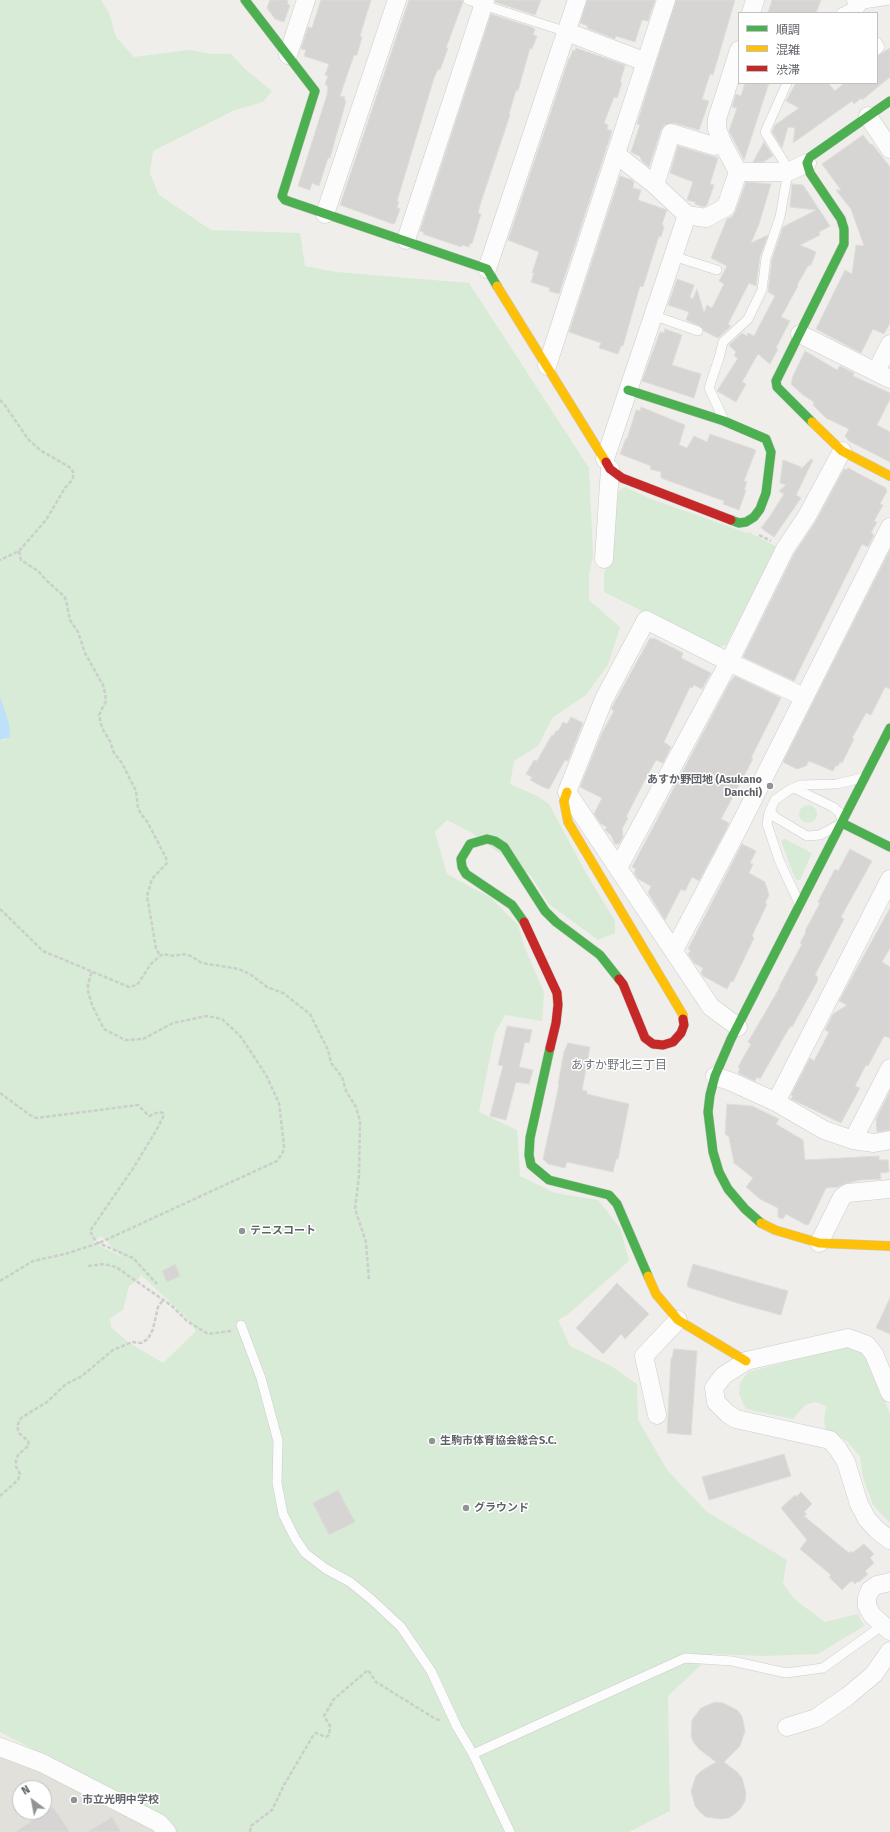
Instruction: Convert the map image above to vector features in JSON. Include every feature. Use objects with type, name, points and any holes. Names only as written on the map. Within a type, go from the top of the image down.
[{"type":"street","points":[[245,0],[316,91],[282,196],[285,200],[406,240],[487,269],[607,464],[622,478],[740,523],[746,522],[760,509],[766,493],[772,452],[766,439],[724,421],[628,390]]},
{"type":"street","points":[[288,55],[306,0]]},
{"type":"street","points":[[325,214],[397,0]]},
{"type":"street","points":[[487,269],[577,0]]},
{"type":"street","points":[[547,366],[666,0]]},
{"type":"street","points":[[751,12],[756,0]]},
{"type":"street","points":[[406,240],[479,2]]},
{"type":"street","points":[[567,32],[646,62]]},
{"type":"street","points":[[616,154],[655,185],[687,215],[706,218],[726,207],[738,172],[717,129],[717,119],[738,53]]},
{"type":"street","points":[[738,172],[788,172],[807,163],[810,157],[890,101]]},
{"type":"street","points":[[868,116],[890,149]]},
{"type":"street","points":[[655,185],[671,133],[714,146],[723,144]]},
{"type":"street","points":[[807,163],[810,173],[841,219],[844,229],[844,244],[776,382],[777,387],[842,451],[890,476]]},
{"type":"street","points":[[604,559],[607,464],[628,390],[652,315],[687,215]]},
{"type":"street","points":[[800,334],[883,375],[890,344]]},
{"type":"street","points":[[618,868],[729,662],[785,549],[807,516],[842,451]]},
{"type":"street","points":[[674,950],[738,829],[890,527]]},
{"type":"street","points":[[746,1360],[678,1320],[656,1294],[617,1204],[609,1196],[549,1180],[532,1165],[529,1155],[530,1138],[556,1023],[558,1005],[557,993],[522,917],[512,905],[489,888],[466,874],[462,867],[461,859],[465,850],[470,844],[487,839],[504,846],[545,911],[556,922],[600,955],[616,973],[630,998],[636,1020],[644,1038],[653,1044],[663,1045],[673,1042],[681,1034],[684,1025],[683,1015],[568,822],[564,801],[567,792],[604,699],[646,620],[729,662],[804,697]]},
{"type":"street","points":[[890,728],[738,1027],[715,1076],[710,1095],[708,1112],[712,1152],[719,1172],[728,1189],[745,1209],[761,1223],[775,1230],[819,1243],[890,1246]]},
{"type":"street","points":[[567,792],[711,1007],[738,1027]]},
{"type":"street","points":[[842,823],[890,847]]},
{"type":"street","points":[[776,1102],[884,908],[890,879]]},
{"type":"street","points":[[853,1140],[890,1068]]},
{"type":"street","points":[[715,1076],[776,1102],[824,1130],[853,1140],[874,1143],[890,1140]]},
{"type":"street","points":[[819,1243],[842,1197],[848,1193],[890,1189]]},
{"type":"street","points":[[658,1415],[644,1356],[678,1320]]},
{"type":"street","points":[[890,1394],[874,1354],[867,1345],[848,1338],[746,1360],[723,1376],[716,1383],[714,1388],[716,1402],[728,1414],[736,1419],[830,1440],[846,1462],[859,1504],[867,1519],[877,1530],[890,1540]]},
{"type":"street","points":[[887,1628],[872,1615],[867,1606],[867,1598],[870,1590],[877,1585],[890,1582]]},
{"type":"street","points":[[788,1727],[816,1718],[848,1696],[874,1674],[890,1651]]},
{"type":"street","points":[[0,1747],[49,1766],[160,1823],[167,1832]]},
{"type":"lane","points":[[843,12],[858,6],[890,0]]},
{"type":"lane","points":[[479,2],[567,32]]},
{"type":"lane","points":[[724,421],[709,388],[720,358],[723,342],[748,319],[762,290],[766,258],[780,217],[788,172],[784,162],[765,132],[787,84]]},
{"type":"lane","points":[[673,256],[717,270]]},
{"type":"lane","points":[[652,315],[698,331]]},
{"type":"lane","points":[[800,906],[779,860],[767,824],[770,810],[776,800],[789,790],[801,785],[837,784],[865,777]]},
{"type":"lane","points":[[770,810],[775,817],[807,836],[820,835],[842,823],[840,813],[833,807],[794,788]]},
{"type":"lane","points":[[241,1326],[262,1378],[278,1441],[277,1483],[283,1514],[294,1538],[306,1553],[326,1569],[350,1582],[366,1594],[401,1627],[431,1671],[457,1727],[473,1754],[510,1832]]},
{"type":"lane","points":[[473,1754],[685,1658],[732,1661],[786,1673],[823,1668],[887,1628]]},
{"type":"path","points":[[0,400],[28,439],[40,450],[71,468],[74,474],[72,480],[65,488],[46,520],[19,551],[0,560]]},
{"type":"path","points":[[746,522],[750,530],[785,549]]},
{"type":"path","points":[[19,551],[21,560],[38,571],[64,596],[66,600],[70,620],[78,632],[85,653],[103,685],[106,701],[99,715],[102,728],[110,741],[114,753],[122,763],[136,791],[138,808],[148,823],[168,863],[152,879],[147,896],[156,948],[160,956]]},
{"type":"path","points":[[0,909],[42,951],[129,987],[137,985],[151,964],[163,954],[175,956],[182,954],[191,956],[202,963],[239,968],[250,974],[267,987],[283,993],[310,1014],[328,1050],[331,1063],[342,1077],[346,1091],[356,1107],[360,1121],[359,1176],[355,1209],[366,1242],[369,1280]]},
{"type":"path","points":[[0,1281],[33,1261],[65,1254],[99,1243],[277,1161],[281,1156],[284,1146],[279,1103],[266,1075],[241,1037],[222,1020],[207,1016],[173,1023],[143,1039],[125,1040],[104,1029],[92,1005],[88,991],[88,984],[92,971]]},
{"type":"path","points":[[0,1093],[36,1118],[138,1105],[149,1116],[159,1112],[163,1113],[164,1115],[157,1129],[134,1167],[90,1231],[96,1242],[133,1258],[157,1284]]},
{"type":"path","points":[[88,1266],[104,1264],[116,1267],[172,1306],[187,1321],[208,1334],[224,1333],[241,1326]]},
{"type":"path","points":[[0,1496],[18,1480],[20,1474],[16,1468],[16,1461],[18,1455],[29,1445],[28,1441],[19,1433],[17,1426],[21,1418],[47,1402],[66,1384],[82,1376],[113,1350],[132,1342],[141,1343],[148,1339],[153,1329],[158,1307],[163,1300]]},
{"type":"path","points":[[250,1832],[251,1826],[272,1810],[284,1785],[314,1734],[316,1733],[326,1737],[329,1735],[330,1726],[324,1716],[334,1699],[368,1670],[376,1682],[434,1718],[457,1727]]},
{"type":"shaded area","name":"市立光明中学校","points":[[0,1754],[40,1766],[160,1832],[0,1832]]},
{"type":"green space","points":[[0,0],[101,0],[109,13],[116,37],[134,57],[190,50],[212,54],[231,54],[245,69],[272,91],[263,102],[235,110],[153,151],[150,173],[159,195],[211,230],[300,233],[305,266],[336,272],[469,283],[589,468],[593,556],[589,574],[589,600],[620,627],[608,665],[586,695],[552,718],[538,746],[514,761],[510,784],[537,796],[549,804],[586,873],[615,921],[615,933],[598,940],[549,904],[531,876],[472,833],[447,820],[435,832],[447,874],[491,898],[518,925],[525,948],[544,992],[542,1021],[505,1015],[495,1033],[479,1112],[517,1130],[520,1176],[555,1193],[598,1200],[620,1228],[629,1261],[567,1315],[558,1320],[570,1346],[611,1366],[637,1384],[638,1420],[668,1471],[707,1512],[787,1560],[783,1583],[794,1599],[825,1622],[858,1614],[864,1626],[818,1654],[763,1656],[713,1654],[668,1696],[670,1811],[629,1832],[175,1832],[164,1817],[0,1732],[0,740],[5,740],[9,723],[0,696]],"holes":[[[101,1236],[121,1256],[93,1243]],[[141,1275],[189,1320],[196,1331],[163,1363],[128,1342],[111,1327],[110,1318],[123,1310],[129,1286],[138,1280]]]},
{"type":"green space","points":[[625,487],[651,499],[747,533],[749,532],[777,547],[726,645],[716,648],[604,592],[604,574],[608,561],[613,561],[616,493]]},
{"type":"green space","points":[[808,805],[814,808],[817,814],[814,820],[808,823],[802,820],[799,814],[802,808]]},
{"type":"green space","points":[[785,839],[812,853],[800,880],[797,880],[794,876],[781,841]]},
{"type":"green space","points":[[845,1347],[857,1350],[868,1357],[890,1414],[890,1523],[873,1505],[863,1477],[860,1457],[848,1442],[826,1430],[824,1422],[826,1406],[816,1402],[805,1405],[793,1419],[746,1409],[739,1394],[740,1383],[748,1372]]},
{"type":"water","points":[[0,696],[9,723],[10,737],[0,740]]},
{"type":"building","points":[[270,0],[288,0],[287,4],[290,5],[284,22],[275,19],[267,8]]},
{"type":"building","points":[[321,0],[371,0],[360,36],[362,37],[357,55],[354,55],[340,96],[345,97],[344,100],[346,101],[330,158],[328,158],[319,186],[312,183],[310,190],[298,186],[327,95],[328,87],[325,84],[328,76],[325,75],[329,64],[304,56],[306,50],[301,49],[308,27],[312,28]]},
{"type":"building","points":[[409,0],[462,0],[463,2],[446,48],[448,48],[440,70],[438,69],[434,78],[397,201],[399,202],[397,208],[400,209],[395,223],[393,224],[340,205]]},
{"type":"building","points":[[495,0],[541,0],[535,15],[495,2]]},
{"type":"building","points":[[587,0],[655,0],[648,21],[642,20],[635,42],[616,36],[615,39],[587,28],[588,26],[580,23]]},
{"type":"building","points":[[676,0],[735,0],[713,75],[710,74],[702,99],[709,101],[699,130],[674,123],[664,125],[649,167],[641,160],[639,156],[631,152],[640,125],[637,124]]},
{"type":"building","points":[[772,0],[821,0],[816,12],[768,12]]},
{"type":"building","points":[[491,14],[531,27],[535,29],[533,35],[537,36],[532,49],[530,48],[518,91],[516,90],[509,114],[510,115],[480,205],[478,213],[481,214],[472,244],[470,243],[469,247],[462,245],[461,247],[423,234],[424,232],[420,231]]},
{"type":"building","points":[[576,48],[625,65],[620,83],[622,83],[617,98],[614,97],[604,123],[608,125],[607,129],[612,131],[559,294],[549,291],[550,288],[531,282],[534,273],[532,273],[539,252],[508,240],[569,58],[573,50],[575,51]]},
{"type":"building","points":[[890,48],[890,77],[862,100],[861,98],[854,104],[852,101],[793,143],[795,128],[788,127],[782,148],[772,132],[775,125],[799,108],[786,101],[795,84],[829,84],[835,91],[843,84],[878,84],[878,55]]},
{"type":"building","points":[[745,84],[769,84],[744,160],[729,131],[737,108],[732,107],[736,94],[741,96]]},
{"type":"building","points":[[863,135],[890,167],[890,323],[884,334],[873,329],[861,353],[816,329],[845,270],[852,274],[856,245],[864,246],[851,209],[836,190],[841,190],[822,164]]},
{"type":"building","points":[[764,142],[773,156],[763,162],[753,162]]},
{"type":"building","points":[[678,146],[718,158],[710,184],[714,185],[707,205],[704,207],[687,200],[693,182],[670,173]]},
{"type":"building","points":[[620,176],[632,180],[634,182],[633,188],[641,190],[638,200],[667,210],[662,224],[664,227],[661,237],[659,236],[643,287],[640,286],[623,346],[621,346],[618,354],[599,348],[601,343],[569,332]]},
{"type":"building","points":[[746,182],[771,184],[759,224],[751,243],[768,235],[760,257],[756,286],[749,283],[728,324],[731,326],[718,338],[704,331],[700,326],[686,320],[689,312],[668,305],[677,279],[694,285],[690,297],[693,299],[697,289],[704,313],[707,305],[712,308],[724,284],[719,281],[727,266],[711,258],[727,219],[732,217],[736,210]]},
{"type":"building","points":[[792,184],[803,185],[830,226],[819,232],[820,235],[800,245],[816,252],[811,265],[808,266],[797,285],[798,286],[781,317],[790,321],[776,348],[778,349],[770,364],[758,354],[742,382],[746,384],[736,402],[717,391],[738,358],[734,356],[736,352],[729,345],[742,333],[747,336],[748,333],[754,336],[775,296],[768,292],[772,259],[783,227],[816,210],[790,207]]},
{"type":"building","points":[[665,329],[682,335],[672,365],[701,374],[694,398],[642,381],[660,332],[664,333]]},
{"type":"building","points":[[805,351],[837,370],[840,366],[854,373],[853,376],[890,393],[890,399],[877,425],[890,432],[890,462],[849,441],[845,436],[849,429],[826,418],[813,405],[814,402],[803,395],[791,384],[793,376]]},
{"type":"building","points":[[641,407],[685,425],[679,445],[687,448],[694,436],[707,442],[710,434],[756,450],[744,481],[747,482],[744,490],[746,490],[739,510],[723,504],[724,501],[661,478],[661,472],[650,469],[651,466],[620,454],[626,438],[627,439],[636,410],[640,411]]},
{"type":"building","points":[[811,459],[813,460],[796,495],[801,498],[774,537],[761,528],[784,494],[779,491],[786,485],[780,483],[783,460],[801,467],[801,469]]},
{"type":"building","points":[[848,468],[886,488],[887,491],[880,504],[883,505],[874,521],[877,522],[871,533],[874,535],[868,547],[862,544],[794,681],[743,657],[794,554],[816,521],[844,469],[847,470]]},
{"type":"building","points":[[890,550],[890,689],[885,687],[871,715],[866,713],[852,738],[854,739],[842,763],[840,762],[838,766],[836,765],[833,771],[809,761],[806,766],[797,769],[783,762]]},
{"type":"building","points":[[650,638],[654,638],[683,653],[681,658],[711,673],[702,689],[694,685],[692,688],[690,687],[664,742],[671,747],[663,763],[656,760],[626,817],[628,818],[622,829],[623,837],[619,844],[615,844],[611,835],[605,830],[607,827],[601,824],[594,814],[602,798],[580,787],[602,733],[614,711],[611,709]]},
{"type":"building","points":[[735,676],[781,698],[751,758],[753,759],[721,819],[729,823],[727,828],[699,881],[692,877],[685,891],[681,889],[665,920],[648,893],[651,886],[638,879],[634,873],[636,869],[632,867],[730,682]]},
{"type":"building","points":[[571,717],[583,723],[568,761],[565,760],[549,789],[543,787],[530,780],[532,777],[526,774],[534,760],[537,761],[552,735],[553,736],[556,731],[558,731],[563,722],[567,724]]},
{"type":"building","points":[[742,844],[756,851],[750,863],[753,864],[749,873],[765,882],[769,895],[765,903],[767,904],[752,936],[754,938],[733,982],[731,981],[727,989],[703,976],[701,973],[703,968],[694,963],[688,954],[691,950],[688,949]]},
{"type":"building","points":[[850,849],[872,861],[841,917],[844,919],[815,975],[818,977],[818,980],[792,1027],[791,1026],[788,1030],[760,1079],[757,1077],[755,1081],[738,1073],[740,1068],[738,1067],[751,1044],[748,1042],[780,987],[802,944],[800,943],[806,932],[805,931],[820,903],[818,902],[835,869],[838,871]]},
{"type":"building","points":[[890,908],[890,948],[882,962],[890,967],[890,1038],[884,1036],[868,1066],[866,1065],[855,1086],[860,1088],[841,1123],[791,1099],[793,1096],[791,1095],[810,1058],[814,1061],[829,1032],[825,1030],[833,1014],[847,1005],[839,1001]]},
{"type":"building","points":[[507,1026],[532,1030],[529,1043],[525,1042],[519,1067],[533,1070],[529,1084],[516,1082],[506,1120],[490,1116],[503,1066],[498,1065]]},
{"type":"building","points":[[568,1043],[590,1047],[582,1090],[587,1091],[587,1094],[629,1104],[618,1159],[616,1159],[613,1172],[567,1162],[565,1168],[548,1164],[543,1159],[559,1085],[564,1052]]},
{"type":"building","points":[[890,1091],[890,1130],[877,1132],[876,1119]]},
{"type":"building","points":[[727,1104],[752,1106],[779,1119],[776,1124],[803,1140],[805,1160],[879,1156],[879,1160],[888,1160],[889,1172],[880,1173],[881,1179],[861,1180],[847,1183],[838,1187],[826,1188],[809,1224],[806,1225],[786,1214],[783,1219],[780,1218],[778,1217],[778,1208],[760,1199],[746,1187],[753,1178],[734,1163],[729,1137],[725,1134]]},
{"type":"building","points":[[175,1264],[180,1276],[167,1282],[162,1271]]},
{"type":"building","points":[[693,1264],[788,1291],[781,1315],[688,1287],[687,1285]]},
{"type":"building","points":[[617,1283],[649,1314],[625,1339],[621,1334],[603,1354],[576,1328]]},
{"type":"building","points":[[890,1298],[890,1334],[876,1328]]},
{"type":"building","points":[[674,1349],[697,1351],[691,1435],[667,1433],[671,1358]]},
{"type":"building","points":[[784,1454],[791,1476],[709,1500],[702,1477]]},
{"type":"building","points":[[338,1490],[355,1522],[329,1535],[313,1503]]},
{"type":"building","points":[[801,1492],[812,1504],[804,1512],[807,1514],[804,1516],[849,1553],[851,1551],[852,1553],[864,1544],[874,1554],[870,1558],[874,1563],[865,1571],[868,1574],[859,1582],[858,1581],[855,1584],[853,1581],[850,1582],[842,1590],[829,1577],[831,1575],[800,1549],[807,1540],[781,1508],[795,1495],[796,1497]]},
{"type":"building","points":[[715,1702],[723,1703],[737,1710],[742,1716],[745,1731],[740,1746],[724,1762],[742,1778],[746,1793],[745,1801],[736,1813],[729,1818],[721,1819],[706,1817],[700,1812],[695,1806],[691,1791],[696,1776],[701,1771],[716,1762],[699,1749],[694,1743],[691,1736],[692,1720],[701,1708]]},
{"type":"building","points":[[52,1808],[70,1832],[15,1832],[33,1820],[52,1820]]},
{"type":"building","points":[[112,1817],[121,1832],[87,1832]]},
{"type":"traffic: fast","points":[[245,0],[315,91],[282,196],[285,200],[487,269],[497,286]]},
{"type":"traffic: fast","points":[[812,422],[777,387],[776,381],[844,244],[844,229],[841,219],[810,173],[807,163],[810,157],[890,101]]},
{"type":"traffic: fast","points":[[628,390],[724,421],[766,439],[771,452],[766,493],[760,509],[754,517],[746,522],[739,523],[731,520]]},
{"type":"traffic: fast","points":[[761,1223],[745,1209],[728,1189],[719,1172],[713,1152],[708,1112],[710,1095],[715,1076],[731,1039],[890,728]]},
{"type":"traffic: fast","points":[[842,823],[890,847]]},
{"type":"traffic: fast","points":[[524,922],[512,905],[466,874],[462,867],[461,859],[470,844],[487,839],[495,841],[504,847],[545,911],[556,922],[600,955],[619,979]]},
{"type":"traffic: fast","points":[[550,1048],[530,1138],[529,1155],[531,1165],[549,1180],[609,1195],[617,1204],[648,1276]]},
{"type":"traffic: slow","points":[[497,286],[606,462]]},
{"type":"traffic: slow","points":[[812,422],[842,451],[890,476]]},
{"type":"traffic: slow","points":[[567,792],[564,801],[568,822],[683,1015],[683,1019]]},
{"type":"traffic: slow","points":[[761,1223],[775,1230],[819,1243],[890,1246]]},
{"type":"traffic: slow","points":[[648,1276],[656,1294],[678,1320],[746,1361]]},
{"type":"traffic: jam","points":[[606,462],[610,469],[622,478],[731,520]]},
{"type":"traffic: jam","points":[[524,922],[557,993],[558,1005],[556,1023],[550,1048]]},
{"type":"traffic: jam","points":[[619,979],[623,984],[645,1038],[653,1044],[663,1045],[673,1042],[681,1033],[684,1025],[683,1019]]},
{"type":"place","name":"あすか野団地 (Asukano Danchi)","points":[[770,786]]},
{"type":"place","name":"テニスコート","points":[[242,1231]]},
{"type":"place","name":"生駒市体育協会総合S.C.","points":[[432,1441]]},
{"type":"place","name":"グラウンド","points":[[466,1508]]},
{"type":"place","name":"市立光明中学校","points":[[74,1800]]},
{"type":"district","name":"あすか野北三丁目","points":[[619,1066]]}]
